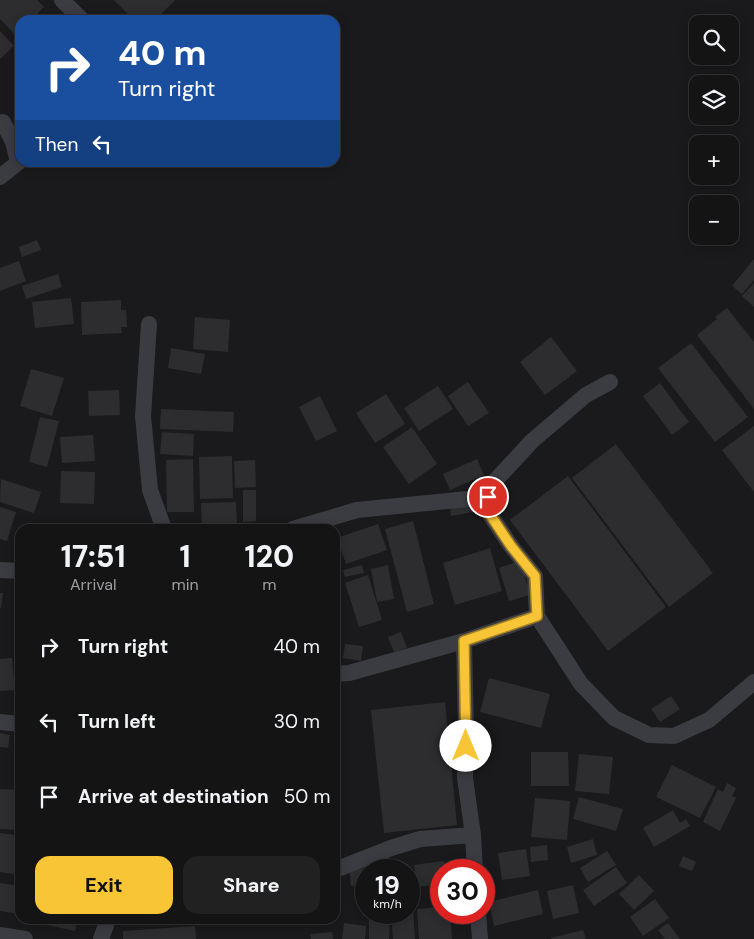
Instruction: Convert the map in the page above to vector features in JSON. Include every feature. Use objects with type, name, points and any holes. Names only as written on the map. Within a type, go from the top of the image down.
[{"type":"street","points":[[62,0],[77,15]]},
{"type":"street","points":[[2,122],[15,123]]},
{"type":"street","points":[[2,122],[15,149]]},
{"type":"street","points":[[0,177],[15,165]]},
{"type":"street","points":[[149,324],[143,416],[150,490],[162,524]]},
{"type":"street","points":[[610,382],[586,395],[532,441],[495,481],[488,497],[489,513],[511,546],[535,576],[537,616],[581,684],[614,718],[649,736],[674,736],[709,720],[754,682]]},
{"type":"street","points":[[310,524],[357,510],[488,497]]},
{"type":"street","points":[[0,570],[15,571]]},
{"type":"street","points":[[340,674],[349,673],[464,641],[537,616]]},
{"type":"street","points":[[464,641],[466,778],[474,859]]},
{"type":"street","points":[[0,722],[15,724]]},
{"type":"street","points":[[340,868],[391,848],[420,840],[473,834]]},
{"type":"street","points":[[101,939],[106,924]]},
{"type":"street","points":[[479,924],[480,939]]},
{"type":"street","points":[[0,935],[25,939]]},
{"type":"building","points":[[0,0],[37,0],[44,7],[36,15],[15,15],[15,35],[0,19]]},
{"type":"building","points":[[114,0],[175,0],[160,15],[129,15]]},
{"type":"building","points":[[0,31],[14,46],[0,59]]},
{"type":"building","points":[[37,240],[41,250],[22,257],[19,247]]},
{"type":"building","points":[[754,259],[754,280],[742,294],[732,286]]},
{"type":"building","points":[[19,261],[26,281],[0,291],[0,268]]},
{"type":"building","points":[[58,274],[62,287],[26,299],[22,286]]},
{"type":"building","points":[[754,283],[754,307],[742,296]]},
{"type":"building","points":[[71,298],[74,324],[35,328],[32,302]]},
{"type":"building","points":[[121,300],[121,310],[126,310],[127,327],[121,327],[122,333],[82,335],[81,302]]},
{"type":"building","points":[[727,308],[754,342],[754,409],[697,335]]},
{"type":"building","points":[[195,317],[230,320],[228,352],[193,349]]},
{"type":"building","points":[[551,337],[577,371],[545,395],[520,362]]},
{"type":"building","points":[[691,343],[748,417],[715,442],[658,368]]},
{"type":"building","points":[[171,348],[205,354],[201,374],[168,368]]},
{"type":"building","points":[[31,369],[64,378],[52,416],[20,406]]},
{"type":"building","points":[[468,382],[489,413],[468,426],[448,396]]},
{"type":"building","points":[[660,383],[689,422],[672,435],[643,396]]},
{"type":"building","points":[[438,386],[453,409],[419,431],[404,408]]},
{"type":"building","points":[[119,390],[120,415],[89,416],[88,391]]},
{"type":"building","points":[[386,394],[405,424],[375,443],[356,413]]},
{"type":"building","points":[[320,396],[337,431],[316,441],[299,407]]},
{"type":"building","points":[[161,409],[234,412],[233,432],[160,429]]},
{"type":"building","points":[[40,417],[59,421],[47,467],[29,462]]},
{"type":"building","points":[[754,426],[754,492],[722,450]]},
{"type":"building","points":[[412,427],[437,464],[409,484],[383,447]]},
{"type":"building","points":[[162,432],[194,434],[193,456],[160,454]]},
{"type":"building","points":[[93,435],[95,461],[62,463],[60,437]]},
{"type":"building","points":[[616,444],[713,573],[669,607],[572,478]]},
{"type":"building","points":[[232,456],[233,498],[200,499],[199,457]]},
{"type":"building","points":[[193,459],[194,512],[167,512],[166,460]]},
{"type":"building","points":[[477,459],[484,475],[450,490],[443,474]]},
{"type":"building","points":[[255,460],[256,487],[235,488],[234,461]]},
{"type":"building","points":[[61,471],[95,472],[94,504],[60,503]]},
{"type":"building","points":[[568,476],[666,607],[608,651],[510,520]]},
{"type":"building","points":[[1,479],[41,492],[34,513],[0,502]]},
{"type":"building","points":[[243,490],[256,490],[256,521],[243,522]]},
{"type":"building","points":[[478,500],[480,511],[451,516],[450,504]]},
{"type":"building","points":[[236,502],[237,524],[202,524],[201,503]]},
{"type":"building","points":[[0,507],[16,512],[7,541],[0,539]]},
{"type":"building","points":[[413,521],[434,604],[407,612],[385,529]]},
{"type":"building","points":[[378,524],[387,550],[346,564],[340,547],[340,537]]},
{"type":"building","points":[[490,548],[502,591],[455,605],[443,563]]},
{"type":"building","points":[[520,561],[530,595],[509,601],[499,568]]},
{"type":"building","points":[[362,565],[364,573],[345,577],[343,570]]},
{"type":"building","points":[[388,565],[394,599],[377,602],[371,569]]},
{"type":"building","points":[[368,575],[382,620],[359,627],[345,583]]},
{"type":"building","points":[[0,593],[3,593],[1,608],[0,608]]},
{"type":"building","points":[[401,632],[407,648],[394,652],[388,637]]},
{"type":"building","points":[[345,644],[363,646],[361,661],[343,658]]},
{"type":"building","points":[[12,658],[15,690],[0,691],[0,659]]},
{"type":"building","points":[[489,678],[550,694],[541,728],[480,712]]},
{"type":"building","points":[[671,696],[680,709],[660,722],[651,709]]},
{"type":"building","points":[[445,702],[457,825],[384,833],[371,710]]},
{"type":"building","points":[[0,733],[10,735],[8,748],[0,747]]},
{"type":"building","points":[[531,752],[568,752],[569,786],[531,786]]},
{"type":"building","points":[[579,754],[613,757],[609,794],[575,791]]},
{"type":"building","points":[[672,765],[716,787],[700,818],[656,797]]},
{"type":"building","points":[[727,783],[736,788],[732,796],[736,798],[720,831],[703,822],[718,789],[723,792]]},
{"type":"building","points":[[0,789],[15,790],[15,830],[0,829]]},
{"type":"building","points":[[579,797],[623,809],[616,831],[573,819]]},
{"type":"building","points":[[535,798],[570,801],[567,840],[531,837]]},
{"type":"building","points":[[673,810],[680,823],[686,819],[690,826],[654,847],[643,828]]},
{"type":"building","points":[[0,833],[15,835],[15,874],[0,872]]},
{"type":"building","points":[[593,839],[597,855],[571,863],[567,847]]},
{"type":"building","points":[[547,845],[548,860],[531,862],[530,847]]},
{"type":"building","points":[[526,849],[530,876],[502,880],[498,853]]},
{"type":"building","points":[[607,851],[616,865],[588,882],[580,868]]},
{"type":"building","points":[[683,856],[696,862],[692,871],[679,866]]},
{"type":"building","points":[[430,863],[430,885],[420,887],[420,864]]},
{"type":"building","points":[[616,867],[627,883],[594,906],[583,890]]},
{"type":"building","points":[[349,869],[355,869],[355,886],[351,886]]},
{"type":"building","points":[[639,875],[654,891],[634,910],[619,894]]},
{"type":"building","points":[[0,883],[15,885],[15,913],[0,911]]},
{"type":"building","points":[[573,885],[579,913],[553,919],[547,891]]},
{"type":"building","points":[[538,890],[543,914],[494,926],[495,901]]},
{"type":"building","points":[[655,899],[669,918],[643,936],[630,917]]},
{"type":"building","points":[[430,908],[430,924],[451,924],[452,939],[419,939],[420,909]]},
{"type":"building","points":[[344,923],[366,926],[365,939],[342,939]]},
{"type":"building","points":[[668,923],[680,939],[665,939],[658,930]]},
{"type":"building","points":[[42,924],[77,924],[75,931]]},
{"type":"building","points":[[369,924],[390,924],[389,939],[369,939]]},
{"type":"building","points":[[392,924],[414,924],[415,939],[393,939]]},
{"type":"building","points":[[195,926],[196,939],[123,939],[123,931]]},
{"type":"building","points":[[583,930],[586,939],[551,939],[551,938]]},
{"type":"building","points":[[332,932],[333,939],[311,939],[310,934]]},
{"type":"route","points":[[466,746],[464,641],[537,616],[535,576],[511,546],[489,513],[488,497]]}]
